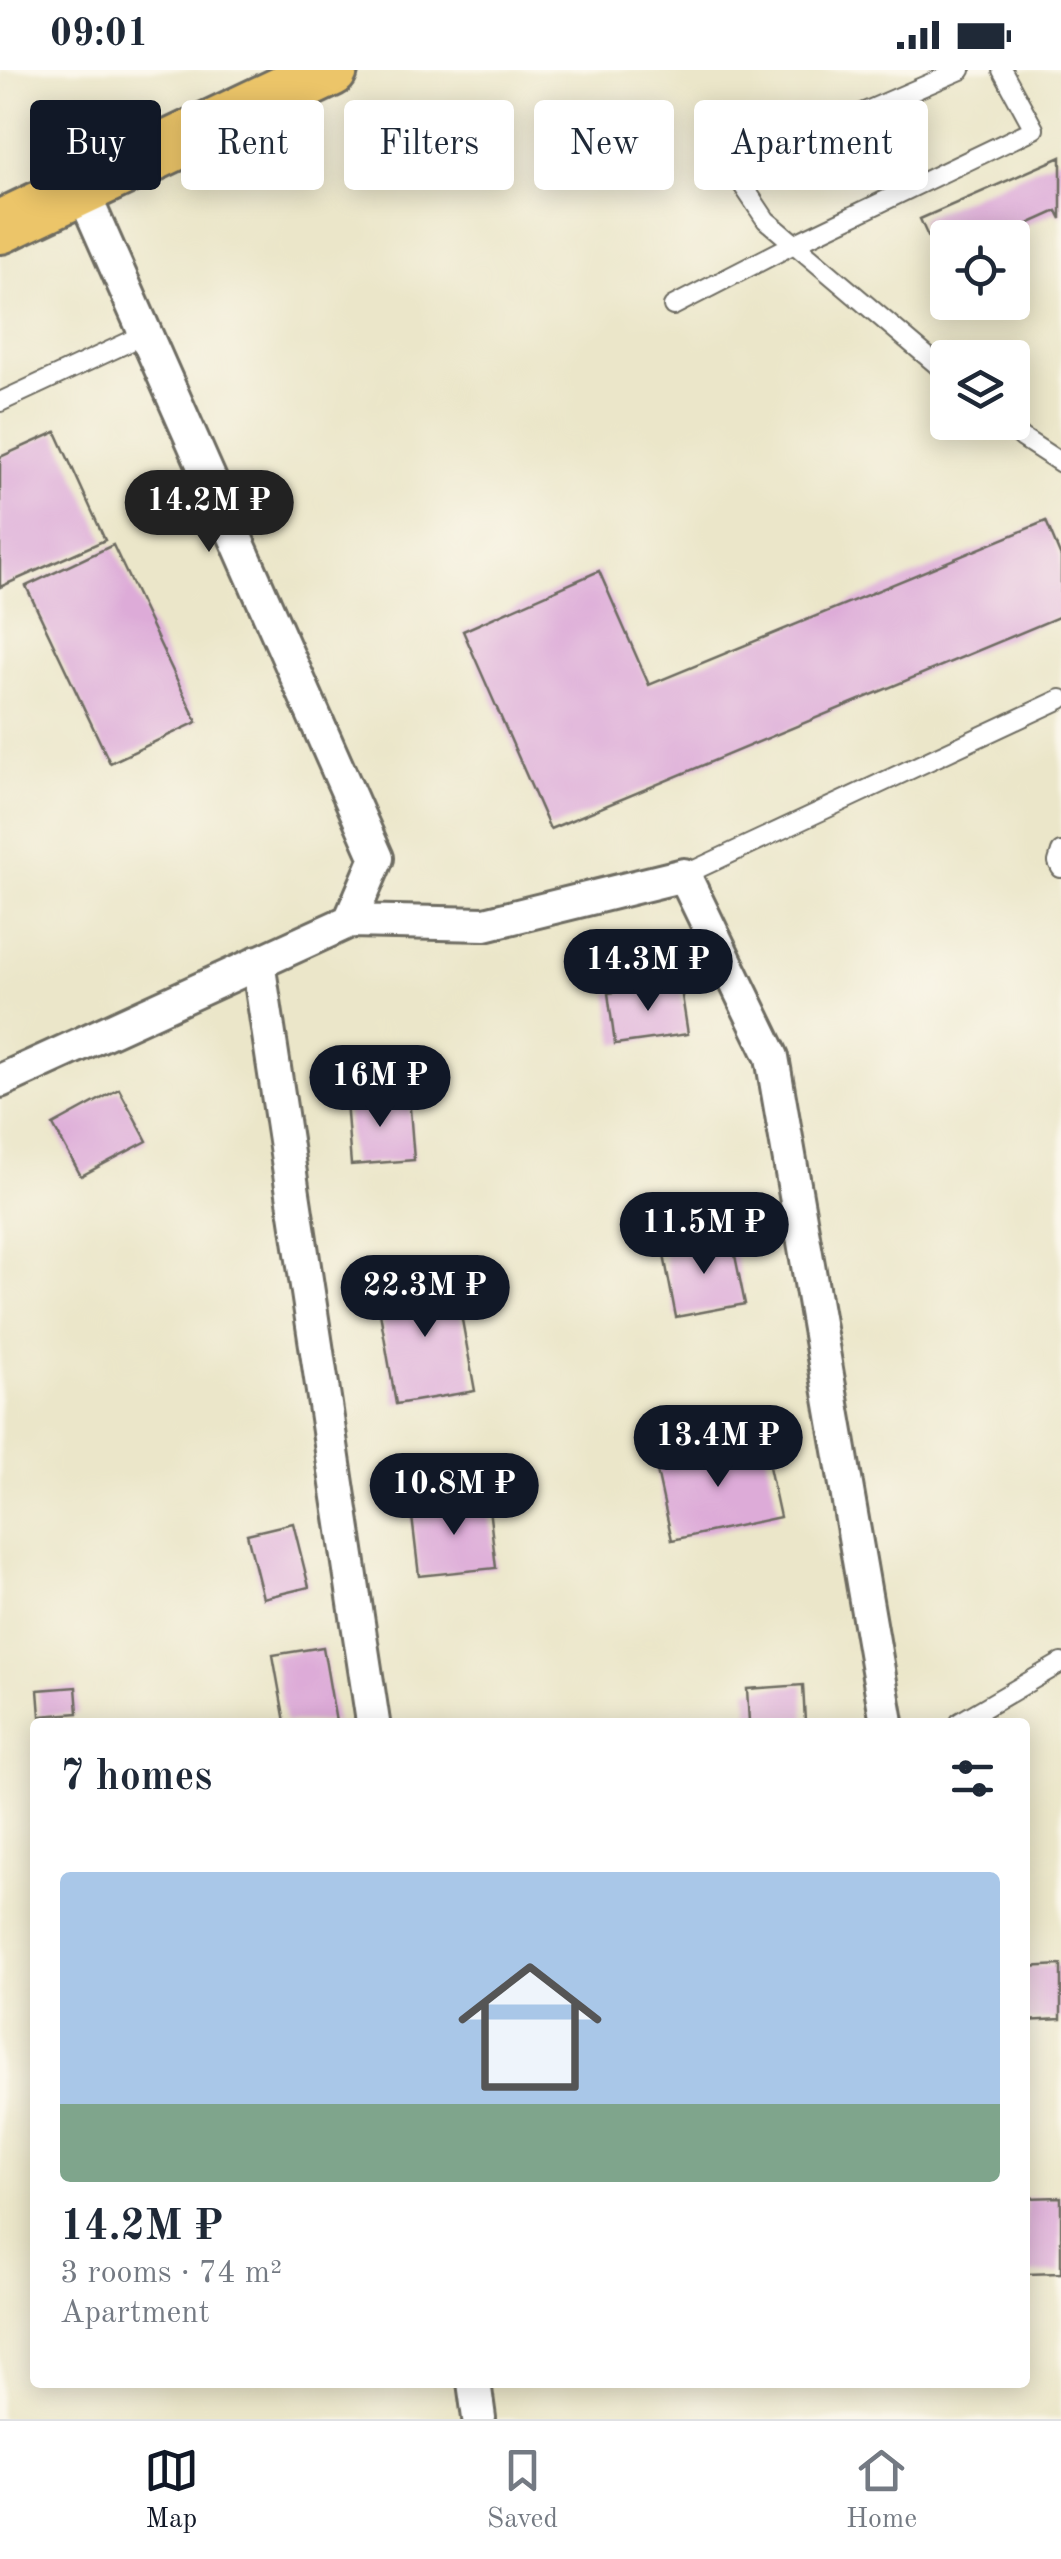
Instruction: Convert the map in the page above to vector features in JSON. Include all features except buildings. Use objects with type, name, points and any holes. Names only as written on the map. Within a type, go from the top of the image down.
[{"type":"main road","points":[[161,152],[331,70]]},
{"type":"main road","points":[[0,227],[82,190]]},
{"type":"street","points":[[82,190],[377,858],[350,921]]},
{"type":"street","points":[[0,1080],[350,921],[486,924],[684,875],[772,1056],[886,1718]]},
{"type":"street","points":[[258,962],[373,1718]]},
{"type":"street","points":[[475,2388],[479,2418]]},
{"type":"lane","points":[[930,359],[766,220],[730,166],[772,152],[961,70]]},
{"type":"lane","points":[[673,306],[1034,129],[1002,70]]},
{"type":"lane","points":[[0,402],[146,334]]},
{"type":"lane","points":[[1026,440],[1061,463]]},
{"type":"lane","points":[[684,875],[1061,699]]},
{"type":"lane","points":[[1061,852],[1061,868]]},
{"type":"lane","points":[[967,1718],[1061,1663]]}]
